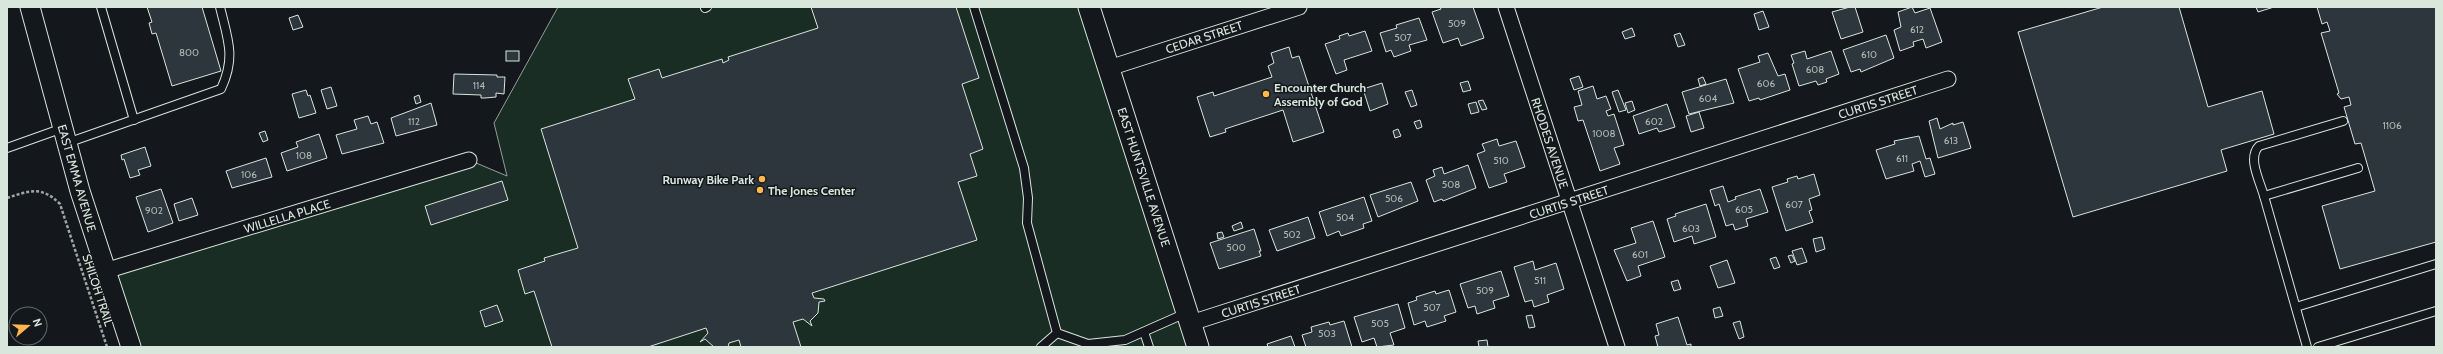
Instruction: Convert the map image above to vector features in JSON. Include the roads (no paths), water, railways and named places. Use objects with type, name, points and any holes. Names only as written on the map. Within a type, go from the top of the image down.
[{"type":"main road","name":"EAST HUNTSVILLE AVENUE","points":[[1088,7],[1109,68],[1198,347]]},
{"type":"street","name":"EAST EMMA AVENUE","points":[[30,7],[65,135],[105,271],[131,347]]},
{"type":"street","name":"CEDAR STREET","points":[[1109,68],[1299,7]]},
{"type":"street","name":"RHODES AVENUE","points":[[1506,7],[1617,347]]},
{"type":"street","name":"CURTIS STREET","points":[[1189,318],[1570,202],[1948,79]]},
{"type":"street","name":"WILLELLA PLACE","points":[[105,271],[469,160]]},
{"type":"lane","points":[[101,7],[134,120]]},
{"type":"lane","points":[[7,148],[134,120],[221,89],[229,72],[230,48],[220,7]]},
{"type":"lane","points":[[974,7],[1024,168],[1028,198],[1027,223],[1057,334]]},
{"type":"lane","points":[[2307,347],[2253,160],[2255,150],[2259,146],[2343,121]]},
{"type":"lane","points":[[2264,196],[2358,168]]},
{"type":"lane","points":[[2296,307],[2436,264]]},
{"type":"lane","points":[[2318,347],[2436,311]]},
{"type":"lane","points":[[1057,334],[1088,344],[1125,340],[1144,332],[1189,318]]},
{"type":"lane","points":[[1144,332],[1149,347]]},
{"type":"lane","points":[[1041,347],[1057,334]]},
{"type":"place","name":"Encounter Church Assembly of God","points":[[1266,94]]},
{"type":"place","name":"Runway Bike Park","points":[[762,179]]},
{"type":"place","name":"The Jones Center","points":[[760,190]]}]
